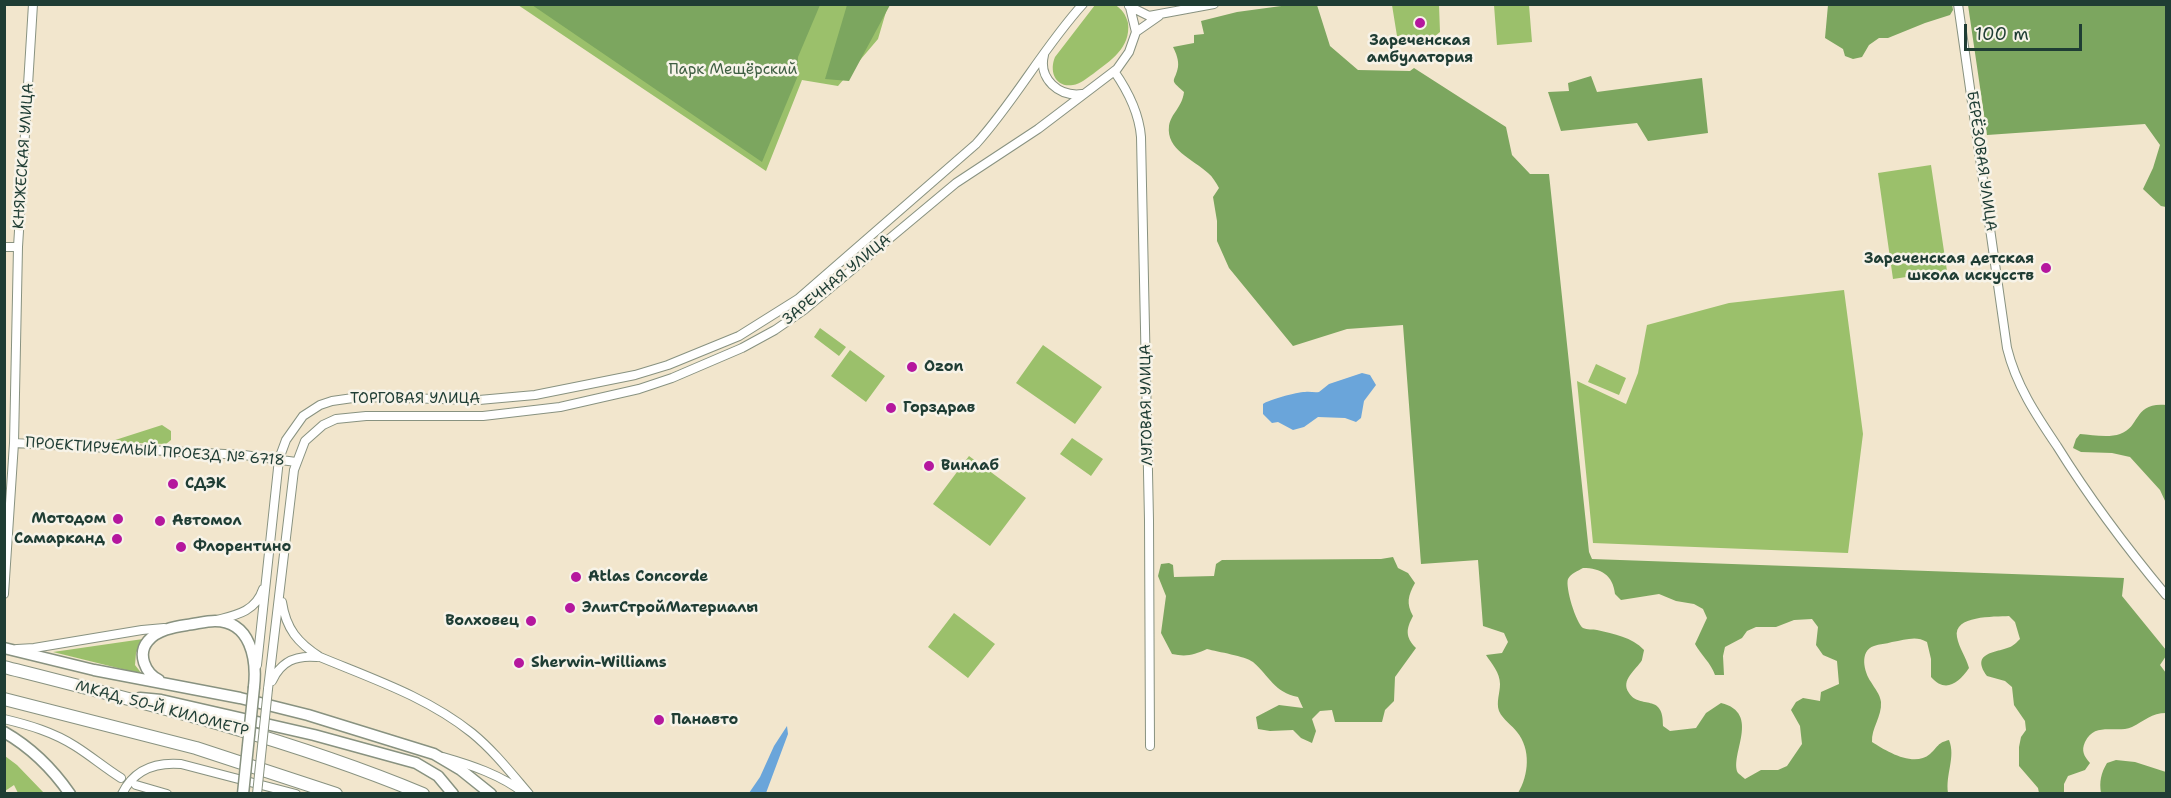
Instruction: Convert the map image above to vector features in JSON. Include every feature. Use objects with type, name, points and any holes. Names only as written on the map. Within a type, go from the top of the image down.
[{"type":"highway","name":"МКАД, 50-Й КИЛОМЕТР","points":[[4,667],[205,719],[318,754],[423,794]]},
{"type":"highway","name":"МКАД, 50-Й КИЛОМЕТР","points":[[4,699],[186,746],[336,794]]},
{"type":"main road","points":[[170,685],[149,673],[143,657],[147,641],[156,634],[174,627],[215,621],[235,626],[247,638],[256,671]]},
{"type":"main road","points":[[8,648],[94,670],[240,698],[308,715],[434,754],[461,770],[491,794]]},
{"type":"main road","name":"ТОРГОВАЯ УЛИЦА","points":[[243,794],[256,671]]},
{"type":"main road","points":[[119,696],[161,700],[342,742],[424,766],[438,776],[453,794]]},
{"type":"main road","points":[[4,732],[34,752],[52,769],[70,794]]},
{"type":"street","name":"КНЯЖЕСКАЯ УЛИЦА","points":[[4,594],[14,443],[18,247],[33,4]]},
{"type":"street","name":"ЗАРЕЧНАЯ УЛИЦА","points":[[558,391],[635,375],[668,365],[739,336],[798,299],[976,144],[992,127],[1045,52],[1083,4]]},
{"type":"street","points":[[1129,6],[1149,16],[1159,16],[1214,4]]},
{"type":"street","name":"БЕРЁЗОВАЯ УЛИЦА","points":[[1958,4],[2001,306],[2011,364],[2016,379],[2031,407],[2091,499],[2166,595]]},
{"type":"street","points":[[1129,6],[1136,32],[1159,16]]},
{"type":"street","name":"ЗАРЕЧНАЯ УЛИЦА","points":[[560,407],[639,389],[672,378],[734,352],[775,330],[804,310],[956,183],[1038,129],[1114,71],[1129,52],[1136,32]]},
{"type":"street","points":[[1045,52],[1043,69],[1051,85],[1068,94],[1084,94]]},
{"type":"street","name":"ЛУГОВАЯ УЛИЦА","points":[[1114,71],[1133,102],[1141,137],[1149,520],[1150,746]]},
{"type":"street","points":[[4,247],[18,247]]},
{"type":"street","name":"ТОРГОВАЯ УЛИЦА","points":[[256,671],[279,459],[286,440],[297,422],[310,410],[332,401],[360,397],[479,400],[519,398],[558,391]]},
{"type":"street","name":"ТОРГОВАЯ УЛИЦА","points":[[257,794],[296,462],[305,441],[323,425],[349,416],[483,416],[560,407]]},
{"type":"street","name":"ПРОЕКТИРУЕМЫЙ ПРОЕЗД № 6718","points":[[14,443],[244,455],[296,462]]},
{"type":"street","points":[[215,621],[240,615],[248,610],[261,594],[267,574]]},
{"type":"street","points":[[280,590],[289,628],[296,639],[307,649],[320,657],[414,696],[472,733],[489,748],[529,794]]},
{"type":"street","points":[[8,648],[34,648],[174,627]]},
{"type":"street","points":[[268,689],[273,677],[287,661],[304,656],[320,657]]},
{"type":"street","points":[[4,719],[57,735],[121,778]]},
{"type":"street","points":[[434,754],[502,779],[524,794]]},
{"type":"street","points":[[122,794],[132,778],[141,771],[150,766],[171,763],[296,794]]},
{"type":"street","points":[[136,785],[167,794]]},
{"type":"green space","points":[[1296,4],[1317,5],[1330,46],[1358,70],[1410,71],[1414,68],[1506,127],[1512,155],[1530,174],[1549,174],[1589,552],[1592,559],[2124,578],[2122,596],[2166,650],[2166,656],[2160,665],[2166,673],[2166,713],[2152,716],[2126,729],[2106,729],[2094,732],[2089,736],[2083,748],[2090,763],[2085,770],[2068,776],[2064,784],[2064,793],[2039,793],[2038,788],[2019,766],[2019,747],[2021,737],[2026,730],[2025,721],[2014,705],[2012,687],[2005,681],[1987,676],[1981,662],[1988,654],[2012,646],[2020,639],[2015,622],[2009,616],[1985,617],[1968,621],[1957,630],[1958,641],[1969,668],[1956,682],[1951,684],[1941,685],[1931,677],[1931,659],[1927,642],[1923,640],[1910,639],[1876,645],[1866,652],[1864,662],[1866,673],[1881,702],[1872,742],[1900,757],[1916,759],[1930,754],[1940,744],[1949,740],[1951,759],[1948,793],[1518,793],[1526,770],[1525,746],[1517,732],[1499,711],[1500,680],[1486,655],[1502,653],[1508,642],[1504,633],[1483,626],[1478,560],[1421,564],[1403,325],[1347,329],[1293,346],[1229,268],[1217,241],[1217,221],[1213,197],[1219,188],[1217,184],[1210,175],[1176,148],[1169,134],[1172,117],[1184,92],[1174,82],[1178,64],[1173,47],[1194,43],[1194,35],[1204,34],[1201,21],[1237,12]],"holes":[[[1583,568],[1601,571],[1609,577],[1615,594],[1621,600],[1659,594],[1676,601],[1694,604],[1703,609],[1707,618],[1695,644],[1715,675],[1724,675],[1725,647],[1742,638],[1747,631],[1756,627],[1776,627],[1794,620],[1812,619],[1818,627],[1816,645],[1823,655],[1837,661],[1839,684],[1821,692],[1820,701],[1803,698],[1796,702],[1791,710],[1800,726],[1802,744],[1787,766],[1778,770],[1761,770],[1745,779],[1738,773],[1736,765],[1742,725],[1740,716],[1733,708],[1721,703],[1706,713],[1696,728],[1670,731],[1663,726],[1660,709],[1656,705],[1634,698],[1629,693],[1626,684],[1642,660],[1644,650],[1634,642],[1622,637],[1586,629],[1580,625],[1574,612],[1567,583],[1573,574]]]},
{"type":"green space","points":[[1952,4],[1953,10],[1950,15],[1888,38],[1879,38],[1869,45],[1862,57],[1853,59],[1845,56],[1843,49],[1825,38],[1828,5]]},
{"type":"green space","name":"Парк Мещёрский","points":[[518,5],[888,5],[878,39],[838,86],[802,80],[766,171]]},
{"type":"green space","name":"Парк Мещёрский","points":[[532,5],[820,5],[798,57],[797,78],[762,162]]},
{"type":"green space","points":[[847,5],[890,5],[849,81],[825,79]]},
{"type":"green space","points":[[1095,5],[1115,5],[1122,10],[1128,23],[1126,40],[1112,59],[1086,79],[1073,85],[1062,84],[1053,73],[1055,57]]},
{"type":"green space","points":[[1392,5],[1439,5],[1440,32],[1434,37],[1397,36]]},
{"type":"green space","points":[[1494,5],[1529,5],[1532,42],[1497,45]]},
{"type":"green space","points":[[1968,5],[2166,5],[2166,207],[2161,206],[2143,189],[2160,145],[2145,124],[1987,135]]},
{"type":"green space","points":[[1591,76],[1597,92],[1702,78],[1708,133],[1648,141],[1637,123],[1561,131],[1548,92],[1569,91],[1568,83]]},
{"type":"green space","points":[[1931,165],[1947,271],[1893,279],[1878,173]]},
{"type":"green space","points":[[1844,290],[1863,434],[1848,553],[1593,543],[1577,381],[1626,404],[1638,373],[1647,325],[1729,303]]},
{"type":"green space","points":[[820,328],[846,347],[839,356],[814,337]]},
{"type":"green space","points":[[1043,345],[1102,387],[1075,424],[1016,383]]},
{"type":"green space","points":[[850,350],[885,376],[866,402],[831,376]]},
{"type":"green space","points":[[1596,364],[1626,378],[1619,395],[1588,382]]},
{"type":"green space","points":[[2166,405],[2166,503],[2160,490],[2130,457],[2112,453],[2081,452],[2073,448],[2080,434],[2106,436],[2120,434],[2127,431],[2142,411],[2148,407]]},
{"type":"green space","points":[[162,425],[171,431],[171,440],[166,444],[109,442]]},
{"type":"green space","points":[[1072,438],[1103,459],[1091,476],[1060,454]]},
{"type":"green space","points":[[969,456],[1026,498],[990,546],[933,504]]},
{"type":"green space","points":[[1393,557],[1398,568],[1408,573],[1415,583],[1409,600],[1413,616],[1408,633],[1416,648],[1395,677],[1394,701],[1385,710],[1382,722],[1335,722],[1332,710],[1320,711],[1312,719],[1316,731],[1312,743],[1301,738],[1293,730],[1258,729],[1256,717],[1279,705],[1303,708],[1298,697],[1283,692],[1253,662],[1244,658],[1207,649],[1190,655],[1172,654],[1161,633],[1166,596],[1158,576],[1161,564],[1173,565],[1174,577],[1214,576],[1216,564],[1222,560]]},
{"type":"green space","points":[[954,613],[995,644],[968,678],[928,647]]},
{"type":"green space","points":[[143,639],[136,653],[135,665],[142,674],[53,652]]},
{"type":"green space","points":[[5,756],[44,793],[18,793],[14,785],[5,791]]},
{"type":"green space","points":[[2116,760],[2135,762],[2166,772],[2166,793],[2101,793],[2100,781],[2103,770],[2107,763]]},
{"type":"water","points":[[1362,373],[1370,375],[1376,385],[1364,401],[1361,418],[1356,422],[1345,418],[1318,417],[1304,427],[1293,430],[1278,422],[1272,423],[1263,414],[1263,404],[1266,402],[1296,393],[1319,392],[1329,384]]},
{"type":"water","points":[[787,726],[788,734],[766,793],[749,793],[760,777],[774,746]]},
{"type":"place","name":"Зареченская амбулатория","points":[[1420,23]]},
{"type":"place","name":"Зареченская детская школа искусств","points":[[2046,268]]},
{"type":"place","name":"Ozon","points":[[912,367]]},
{"type":"place","name":"Горздрав","points":[[891,408]]},
{"type":"place","name":"Винлаб","points":[[929,466]]},
{"type":"place","name":"СДЭК","points":[[173,484]]},
{"type":"place","name":"Мотодом","points":[[118,519]]},
{"type":"place","name":"Автомол","points":[[160,521]]},
{"type":"place","name":"Самарканд","points":[[117,539]]},
{"type":"place","name":"Флорентино","points":[[181,547]]},
{"type":"place","name":"Atlas Concorde","points":[[576,577]]},
{"type":"place","name":"ЭлитСтройМатериалы","points":[[570,608]]},
{"type":"place","name":"Волховец","points":[[531,621]]},
{"type":"place","name":"Sherwin-Williams","points":[[519,663]]},
{"type":"place","name":"Панавто","points":[[659,720]]}]
